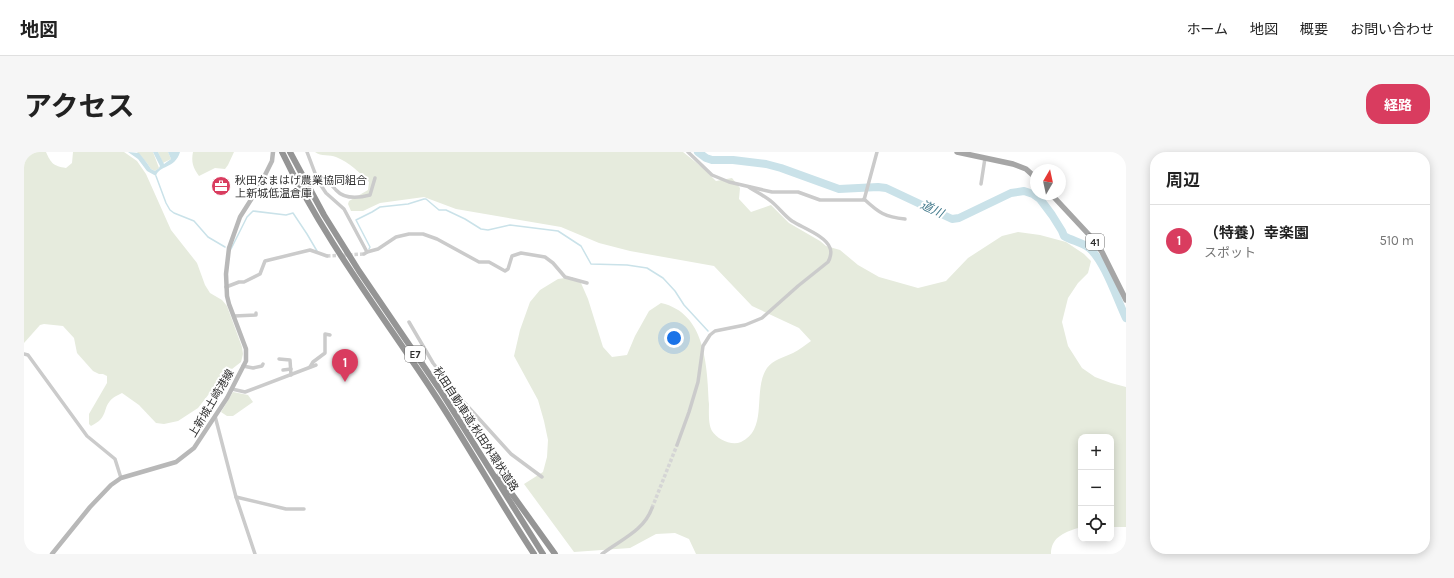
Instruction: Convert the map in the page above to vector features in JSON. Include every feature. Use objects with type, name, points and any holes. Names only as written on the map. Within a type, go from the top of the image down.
[{"type":"highway","name":"秋田自動車道;秋田外環状道路","points":[[282,152],[313,211],[354,276],[437,398],[533,554]]},
{"type":"highway","name":"秋田自動車道;秋田外環状道路","points":[[290,152],[324,215],[359,271],[463,426],[543,554]]},
{"type":"highway","points":[[463,426],[554,554]]},
{"type":"main road","name":"上新城土崎港線","points":[[52,554],[104,491],[121,478],[176,462],[194,448],[232,389],[246,361],[246,349],[229,304],[226,287],[227,259],[232,237],[240,217],[259,187],[272,161],[273,152]]},
{"type":"main road","points":[[957,152],[1021,166],[1030,172]]},
{"type":"main road","name":"41","points":[[1057,200],[1092,238],[1102,252],[1126,300]]},
{"type":"street","points":[[269,152],[272,161]]},
{"type":"street","points":[[307,152],[317,179],[326,193],[344,210],[366,253],[378,249],[396,237],[410,234],[423,234],[437,239],[479,262],[489,262],[505,271],[508,269],[512,256],[521,253],[545,258],[554,263],[564,277],[587,283]]},
{"type":"street","points":[[688,152],[712,175],[729,182],[772,192],[798,192],[820,200],[864,199],[872,207],[891,218],[905,219]]},
{"type":"street","points":[[864,199],[877,152]]},
{"type":"street","points":[[981,184],[985,158]]},
{"type":"street","points":[[317,179],[323,179],[334,186],[336,191],[347,197],[359,198],[370,195],[375,178]]},
{"type":"street","points":[[677,445],[698,382],[704,346],[710,335],[715,331],[745,325],[762,318],[828,262],[829,259],[831,250],[830,246],[824,240],[792,221],[770,201],[749,187]]},
{"type":"street","points":[[226,287],[239,282],[244,282],[260,274],[266,261],[310,250],[326,256]]},
{"type":"street","points":[[234,316],[256,315],[256,313]]},
{"type":"street","points":[[409,322],[433,363],[462,400],[511,454],[542,477]]},
{"type":"street","points":[[310,367],[313,362],[325,353],[325,334],[330,335]]},
{"type":"street","points":[[24,354],[28,356],[87,436],[115,459],[121,478]]},
{"type":"street","points":[[279,359],[290,360],[291,375]]},
{"type":"street","points":[[243,366],[253,368],[262,366],[263,364]]},
{"type":"street","points":[[232,389],[245,392],[316,365]]},
{"type":"street","points":[[283,370],[291,369]]},
{"type":"street","points":[[215,416],[236,497],[254,554]]},
{"type":"street","points":[[236,497],[286,509],[304,509]]},
{"type":"street","points":[[602,554],[635,532],[644,524],[652,508]]},
{"type":"shaded area","points":[[24,152],[46,152],[49,159],[53,163],[66,168],[72,163],[73,152],[124,152],[137,161],[146,174],[171,230],[197,263],[205,285],[210,293],[222,300],[227,306],[242,347],[243,354],[241,362],[223,376],[198,408],[178,421],[164,424],[156,423],[139,405],[122,393],[114,397],[109,402],[101,419],[91,426],[89,424],[89,414],[107,383],[107,376],[93,371],[77,353],[74,338],[63,326],[40,325],[24,343]]},
{"type":"shaded area","points":[[137,152],[153,152],[159,168],[155,171],[151,169]]},
{"type":"shaded area","points":[[158,152],[168,152],[171,159],[163,163]]},
{"type":"shaded area","points":[[193,152],[234,152],[225,169],[215,168],[199,176],[193,165]]},
{"type":"shaded area","points":[[315,152],[683,152],[716,181],[732,178],[740,188],[739,199],[751,212],[771,205],[789,223],[826,246],[840,250],[858,265],[879,277],[918,288],[946,281],[968,258],[1002,236],[1018,232],[1040,235],[1066,242],[1084,254],[1091,261],[1088,273],[1078,283],[1068,298],[1062,322],[1068,346],[1082,368],[1095,377],[1126,387],[1126,527],[1114,527],[1114,434],[1078,434],[1078,528],[1060,536],[1054,543],[1051,554],[696,554],[689,539],[675,533],[656,534],[630,548],[574,552],[524,484],[543,472],[547,457],[548,440],[538,400],[514,356],[520,330],[530,302],[540,290],[558,279],[572,277],[581,283],[588,299],[603,347],[612,357],[627,355],[635,336],[649,311],[661,303],[676,309],[687,318],[695,329],[701,343],[707,374],[709,418],[712,431],[717,437],[733,443],[741,442],[750,436],[755,428],[758,419],[763,377],[769,365],[795,352],[811,341],[799,328],[752,306],[714,266],[630,251],[599,243],[561,227],[456,209],[424,197],[380,203],[363,211],[351,211],[348,204],[349,201],[368,190],[369,182],[354,168],[341,159],[334,156],[317,154]]},
{"type":"shaded area","points":[[233,392],[248,395],[253,402],[233,416],[227,416],[221,412]]},
{"type":"water","points":[[128,152],[139,153],[151,169],[155,171],[160,166],[153,152],[158,152],[164,164],[171,159],[168,152],[180,152],[175,161],[160,170],[156,176],[147,171],[138,159]]},
{"type":"waterway","name":"道川","points":[[698,152],[706,158],[712,160],[733,160],[766,164],[839,189],[886,188],[952,219],[959,218],[1011,193],[1024,191],[1033,194],[1040,199],[1052,215],[1064,236],[1086,246],[1095,254],[1110,280],[1126,318]]},
{"type":"waterway","points":[[156,176],[170,210],[194,221],[208,237],[225,247]]},
{"type":"waterway","points":[[369,249],[370,247],[356,220],[380,207],[408,204],[426,199],[439,210],[446,210],[481,229],[488,230],[510,225],[558,231],[581,246],[591,264],[627,265],[647,268],[663,278],[675,291],[684,305],[708,331]]},
{"type":"waterway","points":[[231,249],[247,217],[253,211],[286,215],[293,213],[317,251]]},
{"type":"tunnel","points":[[327,256],[364,254]]},
{"type":"tunnel","points":[[652,508],[677,445]]},
{"type":"place","name":"秋田なまはげ農業協同組合 上新城低温倉庫","points":[[221,186]]},
{"type":"place","name":"（特養）幸楽園","points":[[345,382]]}]
